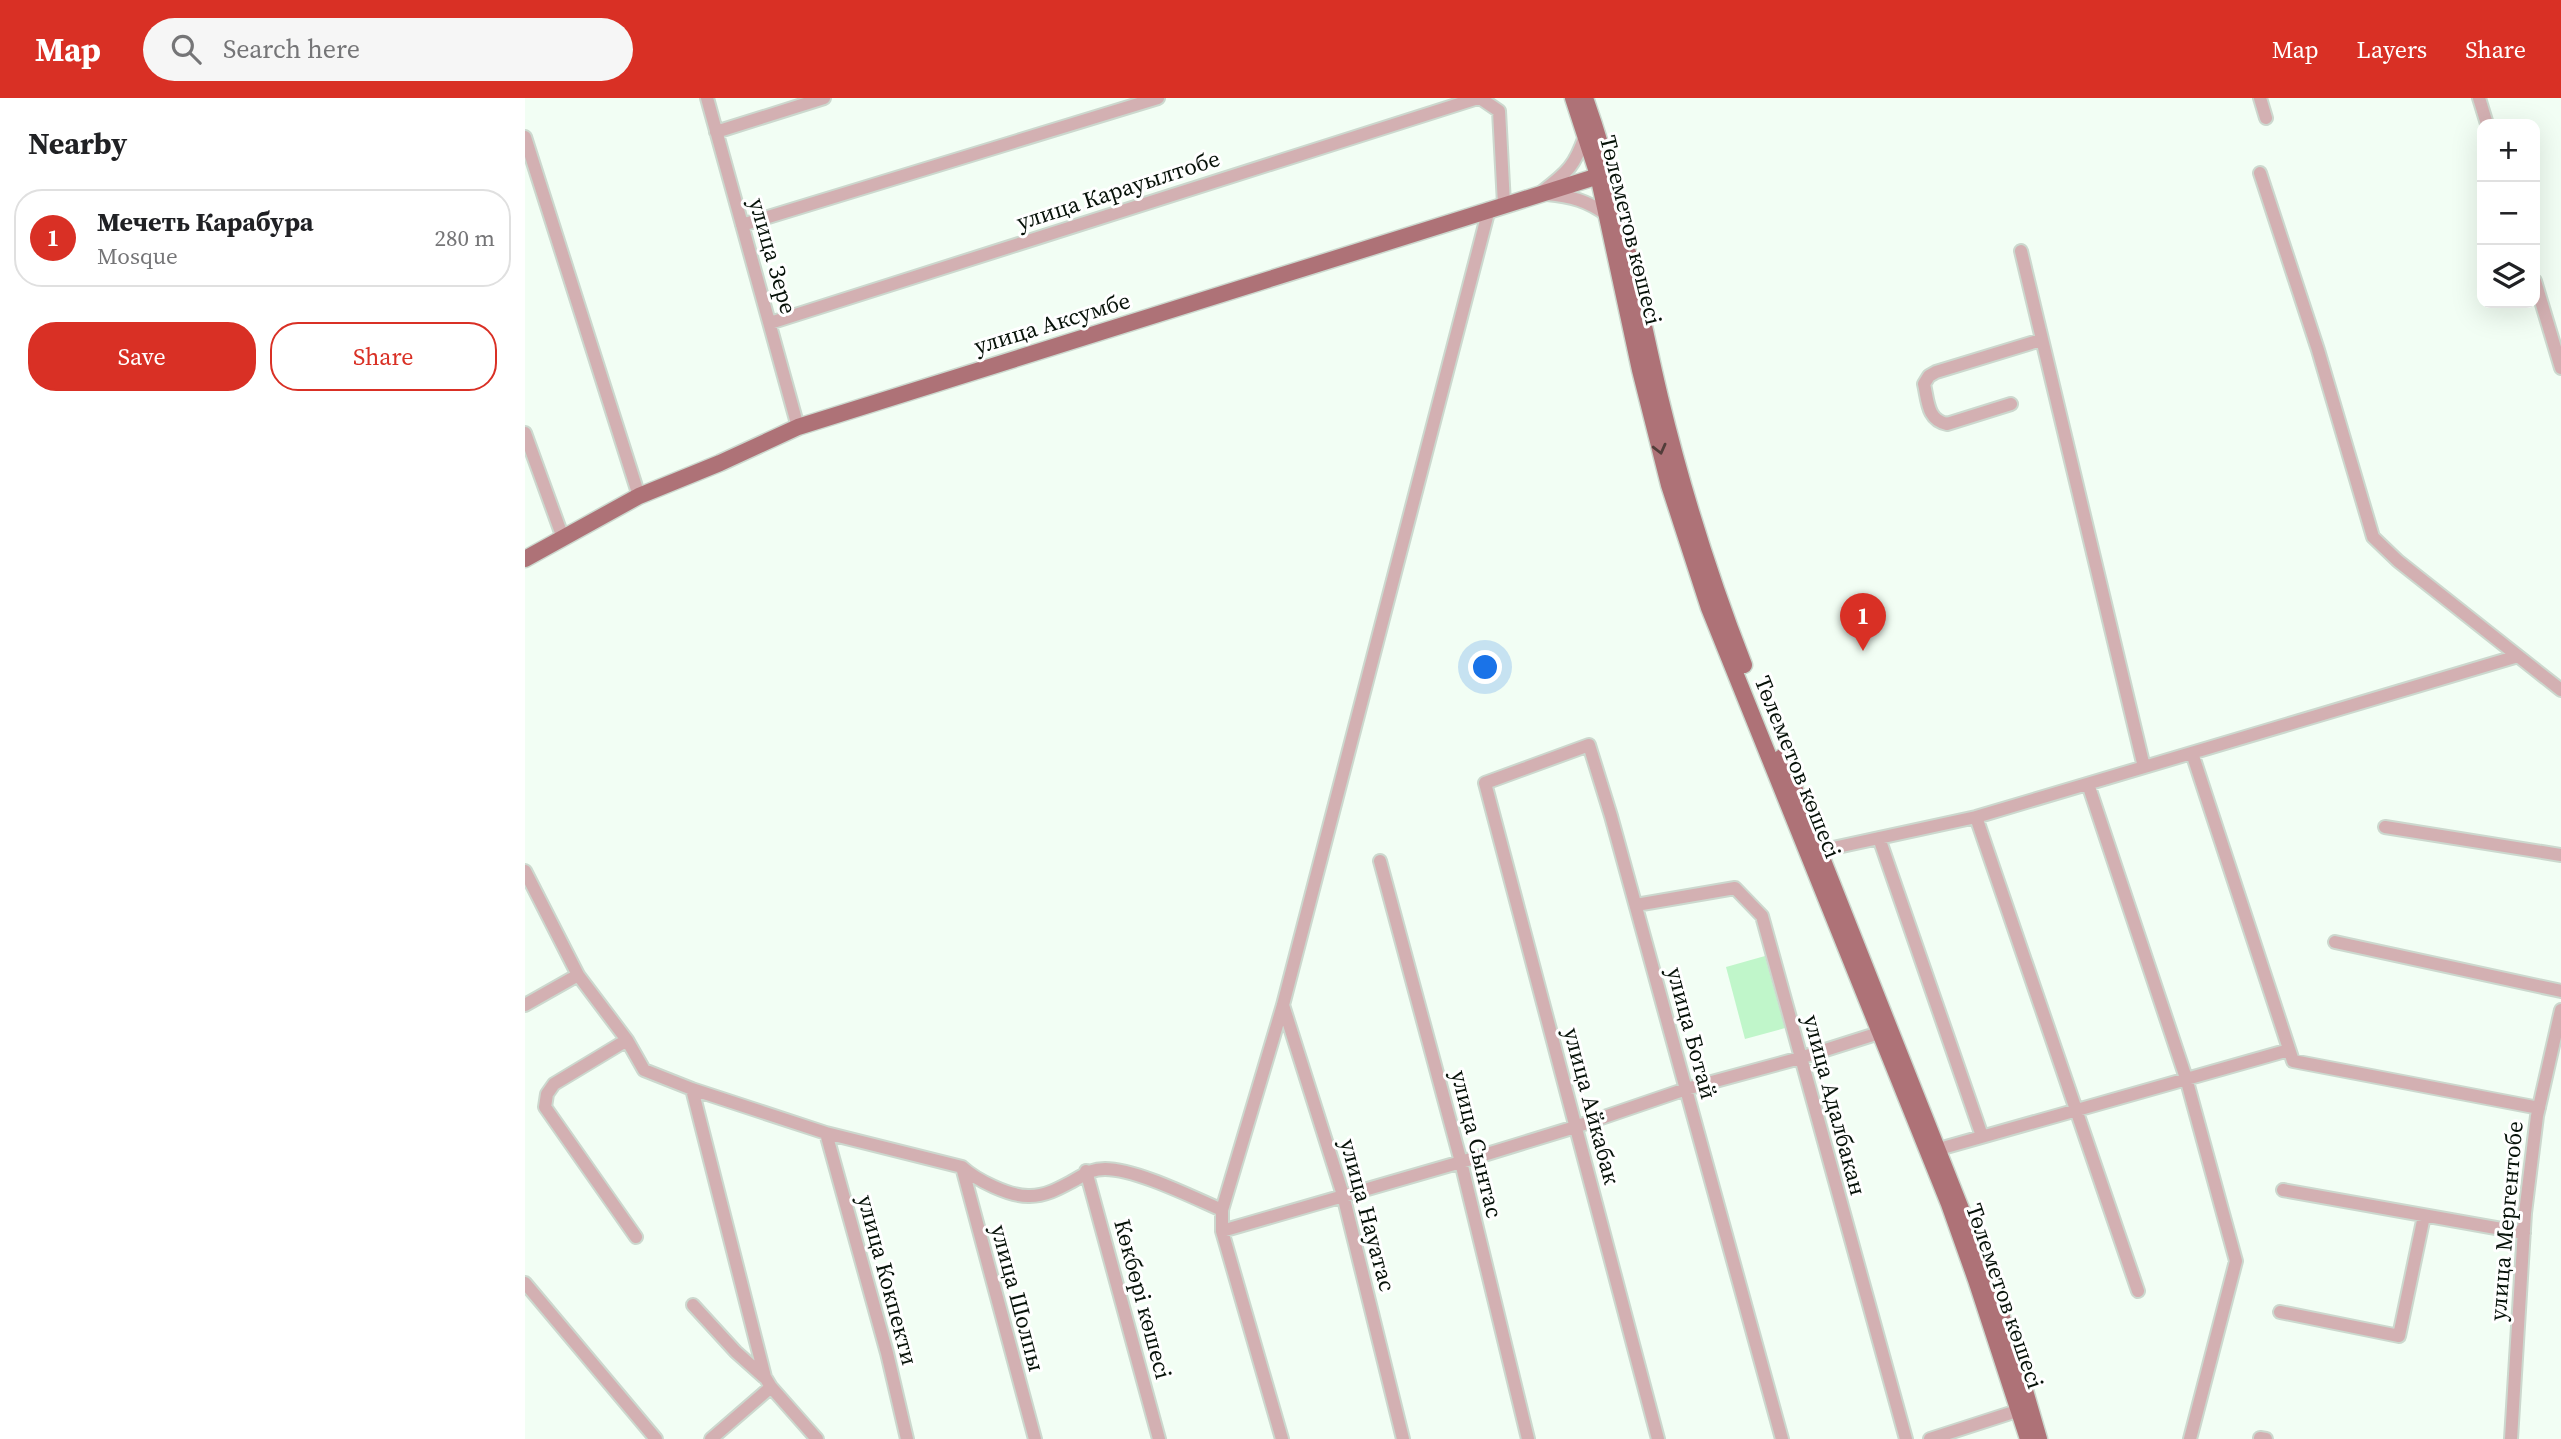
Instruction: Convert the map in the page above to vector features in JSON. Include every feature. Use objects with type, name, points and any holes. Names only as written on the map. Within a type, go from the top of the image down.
[{"type":"main road","name":"Төлеметов көшесі","points":[[1573,98],[1585,136],[1604,174],[1607,215],[1640,370],[1669,485],[1709,608],[1879,1033],[1939,1149],[2013,1349],[2039,1439]]},
{"type":"main road","name":"Төлеметов көшесі","points":[[1585,98],[1660,399],[1696,529],[1720,603],[1819,851],[1914,1102],[2028,1439]]},
{"type":"main road","name":"улица Аксумбе","points":[[525,559],[639,496],[720,463],[797,427],[1604,174]]},
{"type":"street","name":"улица Зере","points":[[707,98],[797,427]]},
{"type":"street","points":[[716,132],[824,98]]},
{"type":"street","points":[[743,225],[1158,98]]},
{"type":"street","name":"улица Карауылтобе","points":[[770,323],[1479,98],[1499,111],[1496,206]]},
{"type":"street","points":[[2260,98],[2266,118]]},
{"type":"street","points":[[2479,98],[2485,119]]},
{"type":"street","points":[[1540,193],[1569,170],[1578,158],[1585,136]]},
{"type":"street","points":[[525,137],[639,496]]},
{"type":"street","points":[[2260,173],[2318,350],[2374,537],[2397,561],[2561,690]]},
{"type":"street","points":[[1540,193],[1577,198],[1607,215]]},
{"type":"street","points":[[1282,1439],[1222,1231],[1222,1210],[1283,1006],[1496,206]]},
{"type":"street","points":[[2021,251],[2144,767]]},
{"type":"street","points":[[2540,298],[2561,368]]},
{"type":"street","points":[[2011,404],[1947,424],[1938,422],[1931,414],[1924,384],[1929,376],[1936,372],[2041,340]]},
{"type":"street","points":[[525,433],[563,538]]},
{"type":"street","points":[[1819,851],[1976,817],[2518,656]]},
{"type":"street","name":"улица Ботай","points":[[1485,783],[1589,745],[1636,905],[1782,1439]]},
{"type":"street","points":[[2192,753],[2293,1060],[2539,1108]]},
{"type":"street","name":"улица Айкабак","points":[[1485,783],[1658,1439]]},
{"type":"street","points":[[2088,784],[2186,1078],[2236,1261],[2190,1439]]},
{"type":"street","points":[[1976,817],[2138,1291]]},
{"type":"street","points":[[2385,827],[2561,855]]},
{"type":"street","points":[[1879,838],[1982,1136]]},
{"type":"street","name":"улица Сынтас","points":[[1380,861],[1461,1162],[1528,1439]]},
{"type":"street","points":[[525,871],[578,975],[627,1040],[644,1070],[692,1089],[826,1133],[962,1167],[974,1178],[1027,1197],[1044,1194],[1075,1180],[1086,1171],[1106,1169],[1164,1185],[1222,1210]]},
{"type":"street","name":"улица Адалбакан","points":[[1636,905],[1735,888],[1762,916],[1906,1439]]},
{"type":"street","points":[[2335,942],[2561,991]]},
{"type":"street","points":[[525,1005],[578,975]]},
{"type":"street","name":"улица Науатас","points":[[1283,1006],[1343,1195],[1403,1439]]},
{"type":"street","name":"улица Мергентобе","points":[[2511,1439],[2524,1233],[2539,1108],[2561,1010]]},
{"type":"street","points":[[1222,1231],[1461,1162],[1576,1127],[1686,1089],[1879,1033]]},
{"type":"street","points":[[627,1040],[554,1084],[547,1094],[545,1107],[636,1237]]},
{"type":"street","points":[[1939,1149],[2289,1050]]},
{"type":"street","points":[[692,1089],[768,1382]]},
{"type":"street","name":"улица Кокпекти","points":[[826,1133],[887,1353],[907,1439]]},
{"type":"street","name":"улица Шолпы","points":[[962,1167],[1034,1439]]},
{"type":"street","name":"Көкбөрі көшесі","points":[[1086,1171],[1159,1439]]},
{"type":"street","points":[[2283,1190],[2524,1233]]},
{"type":"street","points":[[2280,1312],[2399,1336],[2424,1216]]},
{"type":"street","points":[[525,1283],[653,1436]]},
{"type":"street","points":[[692,1306],[768,1382],[817,1439]]},
{"type":"street","points":[[711,1439],[768,1382]]},
{"type":"street","points":[[1930,1439],[2020,1410]]},
{"type":"green space","points":[[1765,956],[1785,1028],[1745,1039],[1726,967]]},
{"type":"place","name":"Мечеть Карабура","points":[[1863,651]]}]
